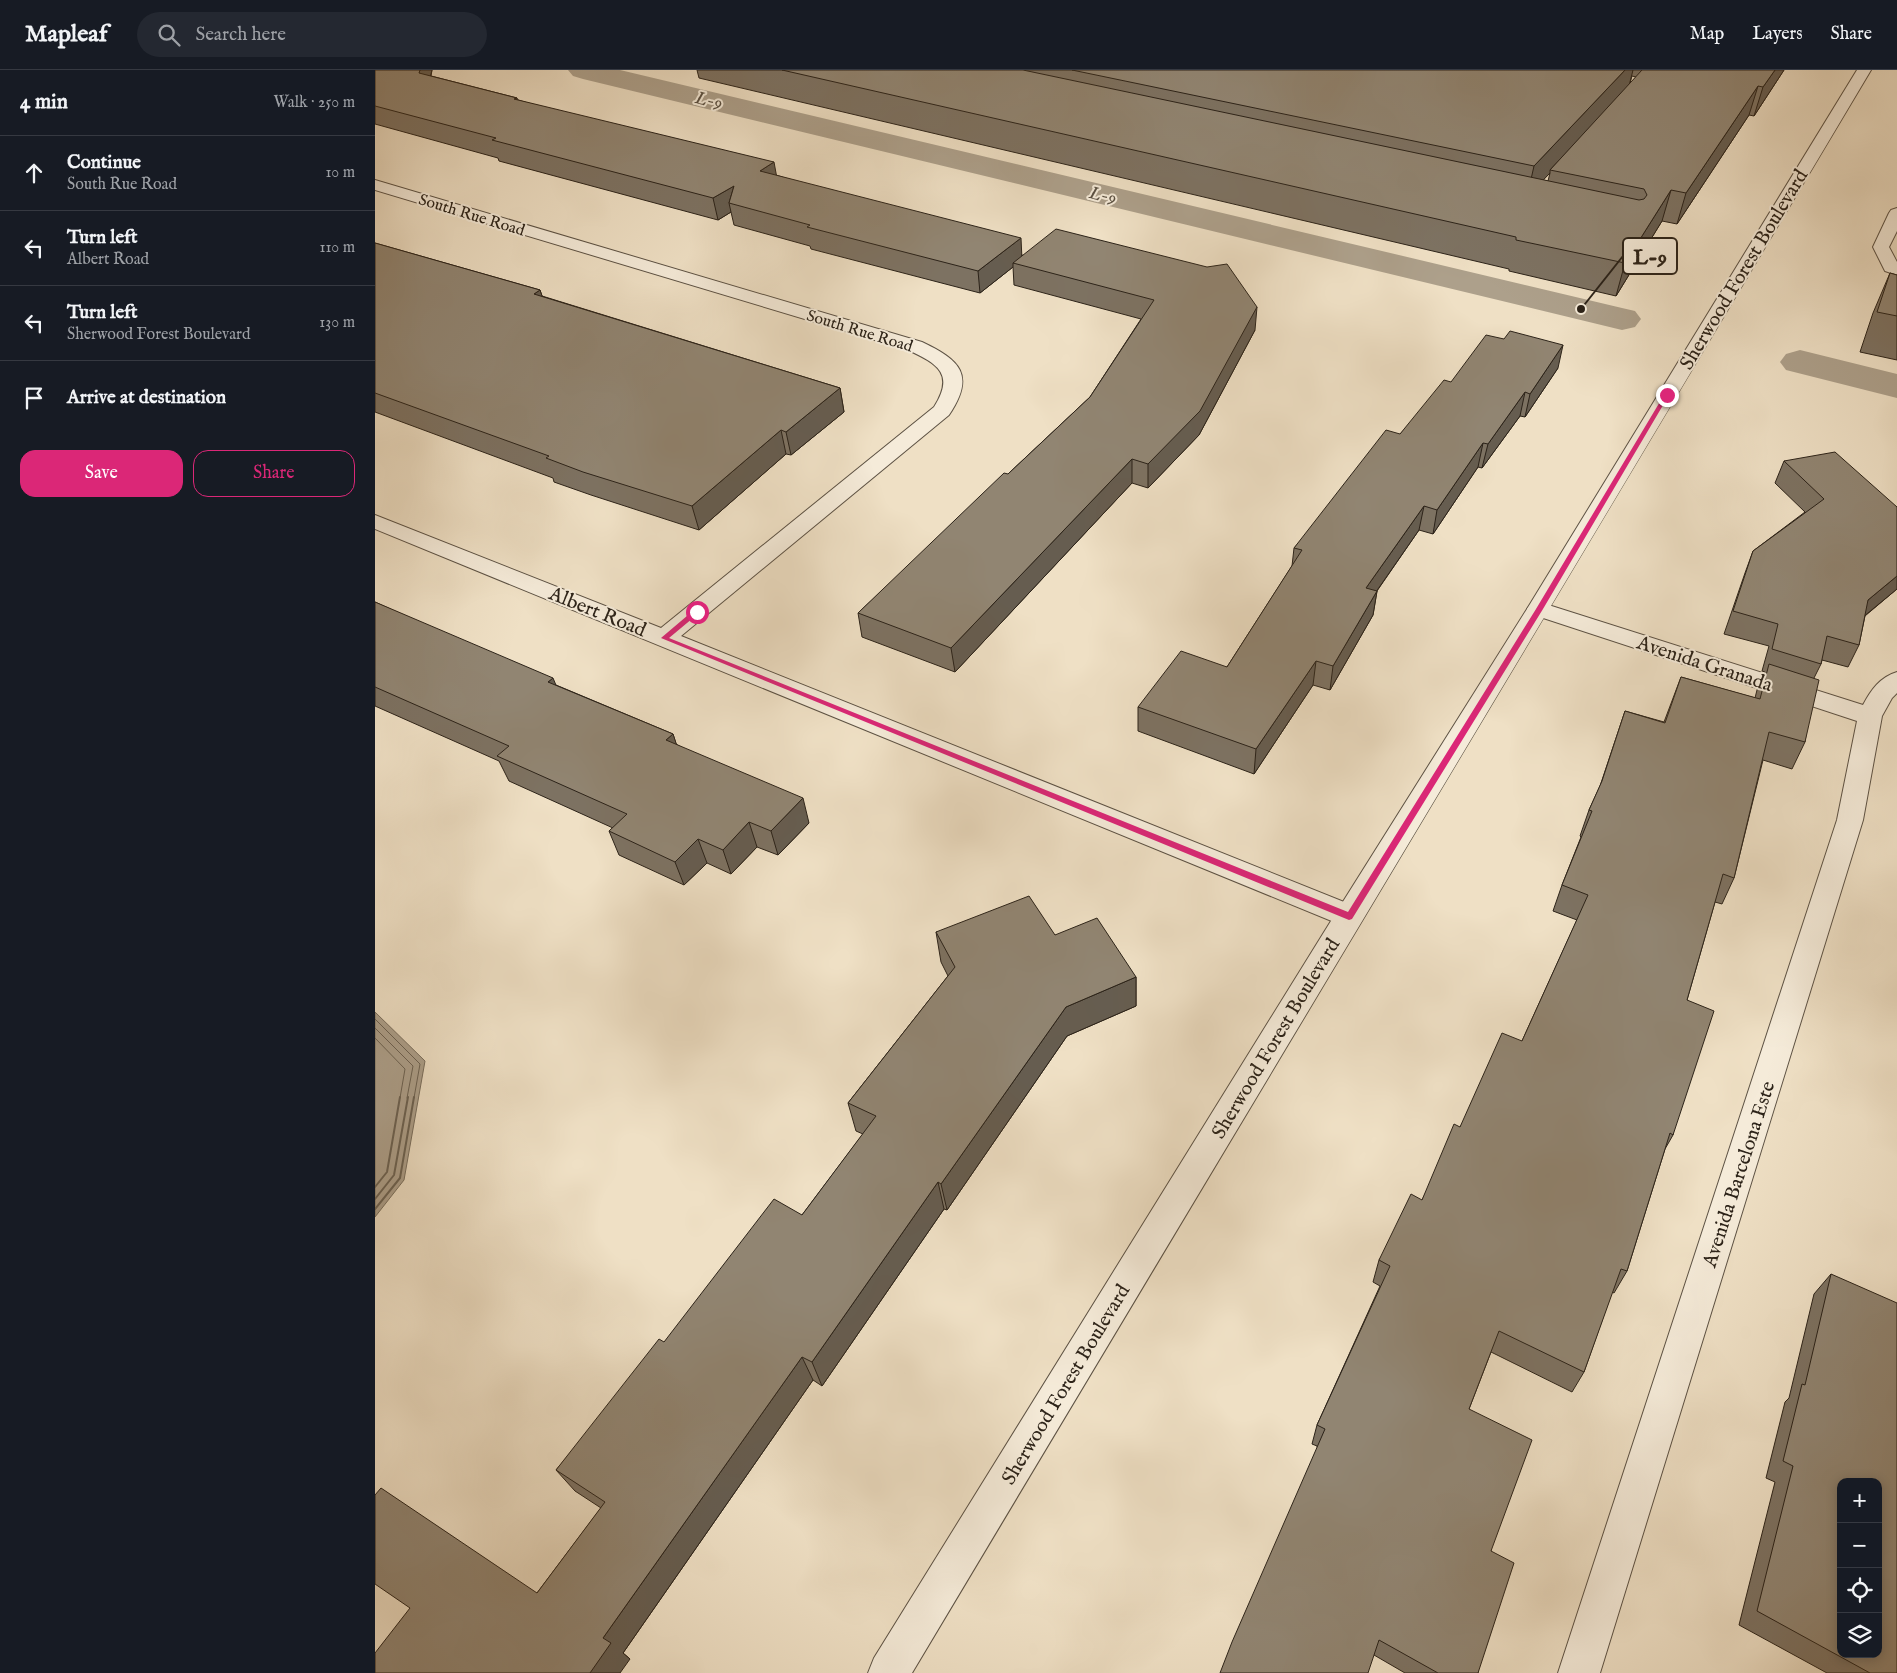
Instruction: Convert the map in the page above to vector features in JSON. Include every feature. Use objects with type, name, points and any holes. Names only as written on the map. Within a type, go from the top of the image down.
[{"type":"street","name":"Sherwood Forest Boulevard","points":[[889,1673],[1349,916],[1539,609],[1864,70]]},
{"type":"street","name":"South Rue Road","points":[[375,185],[915,346],[934,354],[949,366],[955,380],[953,396],[942,411],[664,638]]},
{"type":"street","points":[[1897,213],[1881,247],[1891,267],[1897,270]]},
{"type":"street","name":"Albert Road","points":[[375,521],[1349,916]]},
{"type":"street","name":"Avenida Granada","points":[[1539,609],[1870,716]]},
{"type":"street","name":"Avenida Barcelona Este","points":[[1579,1673],[1850,820],[1870,716],[1882,693],[1897,680]]},
{"type":"water","points":[[375,1012],[425,1061],[404,1180],[375,1217]]},
{"type":"building","points":[[375,70],[420,70],[419,73],[517,98],[514,99],[774,162],[760,171],[1021,238],[978,271],[807,227],[810,225],[729,203],[734,186],[713,198],[492,140],[496,138],[375,106]]},
{"type":"building","points":[[782,70],[1023,70],[1639,200],[1644,199],[1647,195],[1644,189],[1550,170],[1642,70],[1775,70],[1763,87],[1758,86],[1686,193],[1671,190],[1625,263],[1516,240],[1516,237]]},
{"type":"building","points":[[1072,70],[1625,70],[1534,166]]},
{"type":"building","points":[[1056,229],[1207,267],[1227,264],[1257,307],[1200,411],[1148,464],[1132,459],[951,648],[858,613],[1004,473],[1008,474],[1090,397],[1154,300],[1013,263]]},
{"type":"building","points":[[375,243],[540,290],[534,294],[840,388],[786,432],[781,430],[692,506],[583,472],[546,458],[549,456],[375,393]]},
{"type":"building","points":[[1890,273],[1897,275],[1897,316],[1877,312]]},
{"type":"building","points":[[1510,331],[1563,345],[1530,394],[1525,392],[1488,444],[1483,443],[1437,510],[1424,506],[1366,588],[1377,591],[1333,666],[1316,661],[1256,749],[1138,707],[1181,651],[1227,667],[1302,550],[1294,548],[1386,430],[1400,434],[1444,380],[1451,382],[1486,335],[1504,339]]},
{"type":"building","points":[[1835,452],[1897,507],[1897,576],[1868,600],[1859,645],[1827,636],[1821,664],[1772,649],[1778,624],[1733,611],[1753,551],[1824,499],[1784,461]]},
{"type":"building","points":[[375,602],[553,678],[548,682],[673,734],[666,740],[803,798],[771,831],[749,822],[723,850],[698,839],[675,862],[609,831],[627,814],[497,756],[509,746],[375,687]]},
{"type":"building","points":[[1769,664],[1819,680],[1805,742],[1769,732],[1734,878],[1723,874],[1687,1000],[1714,1011],[1673,1135],[1670,1133],[1627,1271],[1621,1269],[1584,1372],[1499,1331],[1469,1409],[1532,1440],[1491,1551],[1514,1563],[1478,1673],[1438,1673],[1379,1640],[1368,1673],[1220,1673],[1325,1429],[1317,1425],[1390,1266],[1379,1260],[1411,1194],[1422,1200],[1454,1124],[1460,1127],[1502,1033],[1522,1041],[1588,895],[1562,885],[1592,811],[1589,810],[1602,781],[1625,711],[1665,723],[1681,677],[1760,699]]},
{"type":"building","points":[[1029,896],[1055,935],[1097,918],[1136,977],[1066,1007],[941,1184],[938,1182],[812,1362],[802,1357],[603,1638],[611,1643],[590,1673],[375,1673],[375,1653],[410,1608],[375,1584],[375,1495],[381,1488],[537,1593],[605,1502],[556,1470],[659,1339],[664,1342],[774,1199],[802,1215],[876,1116],[848,1103],[955,967],[936,932]]},
{"type":"building","points":[[1831,1274],[1897,1303],[1897,1673],[1870,1673],[1843,1658],[1882,1658],[1882,1478],[1837,1478],[1837,1655],[1757,1611],[1793,1466],[1783,1461],[1802,1384],[1805,1385]]},
{"type":"waterway","name":"L-9","points":[[583,70],[1622,319]]},
{"type":"waterway","name":"L-9","points":[[1800,362],[1897,386]]},
{"type":"place","name":"L-9","points":[[1581,309]]},
{"type":"route","points":[[697,612],[664,638],[1349,916],[1539,609],[1667,395]]}]
